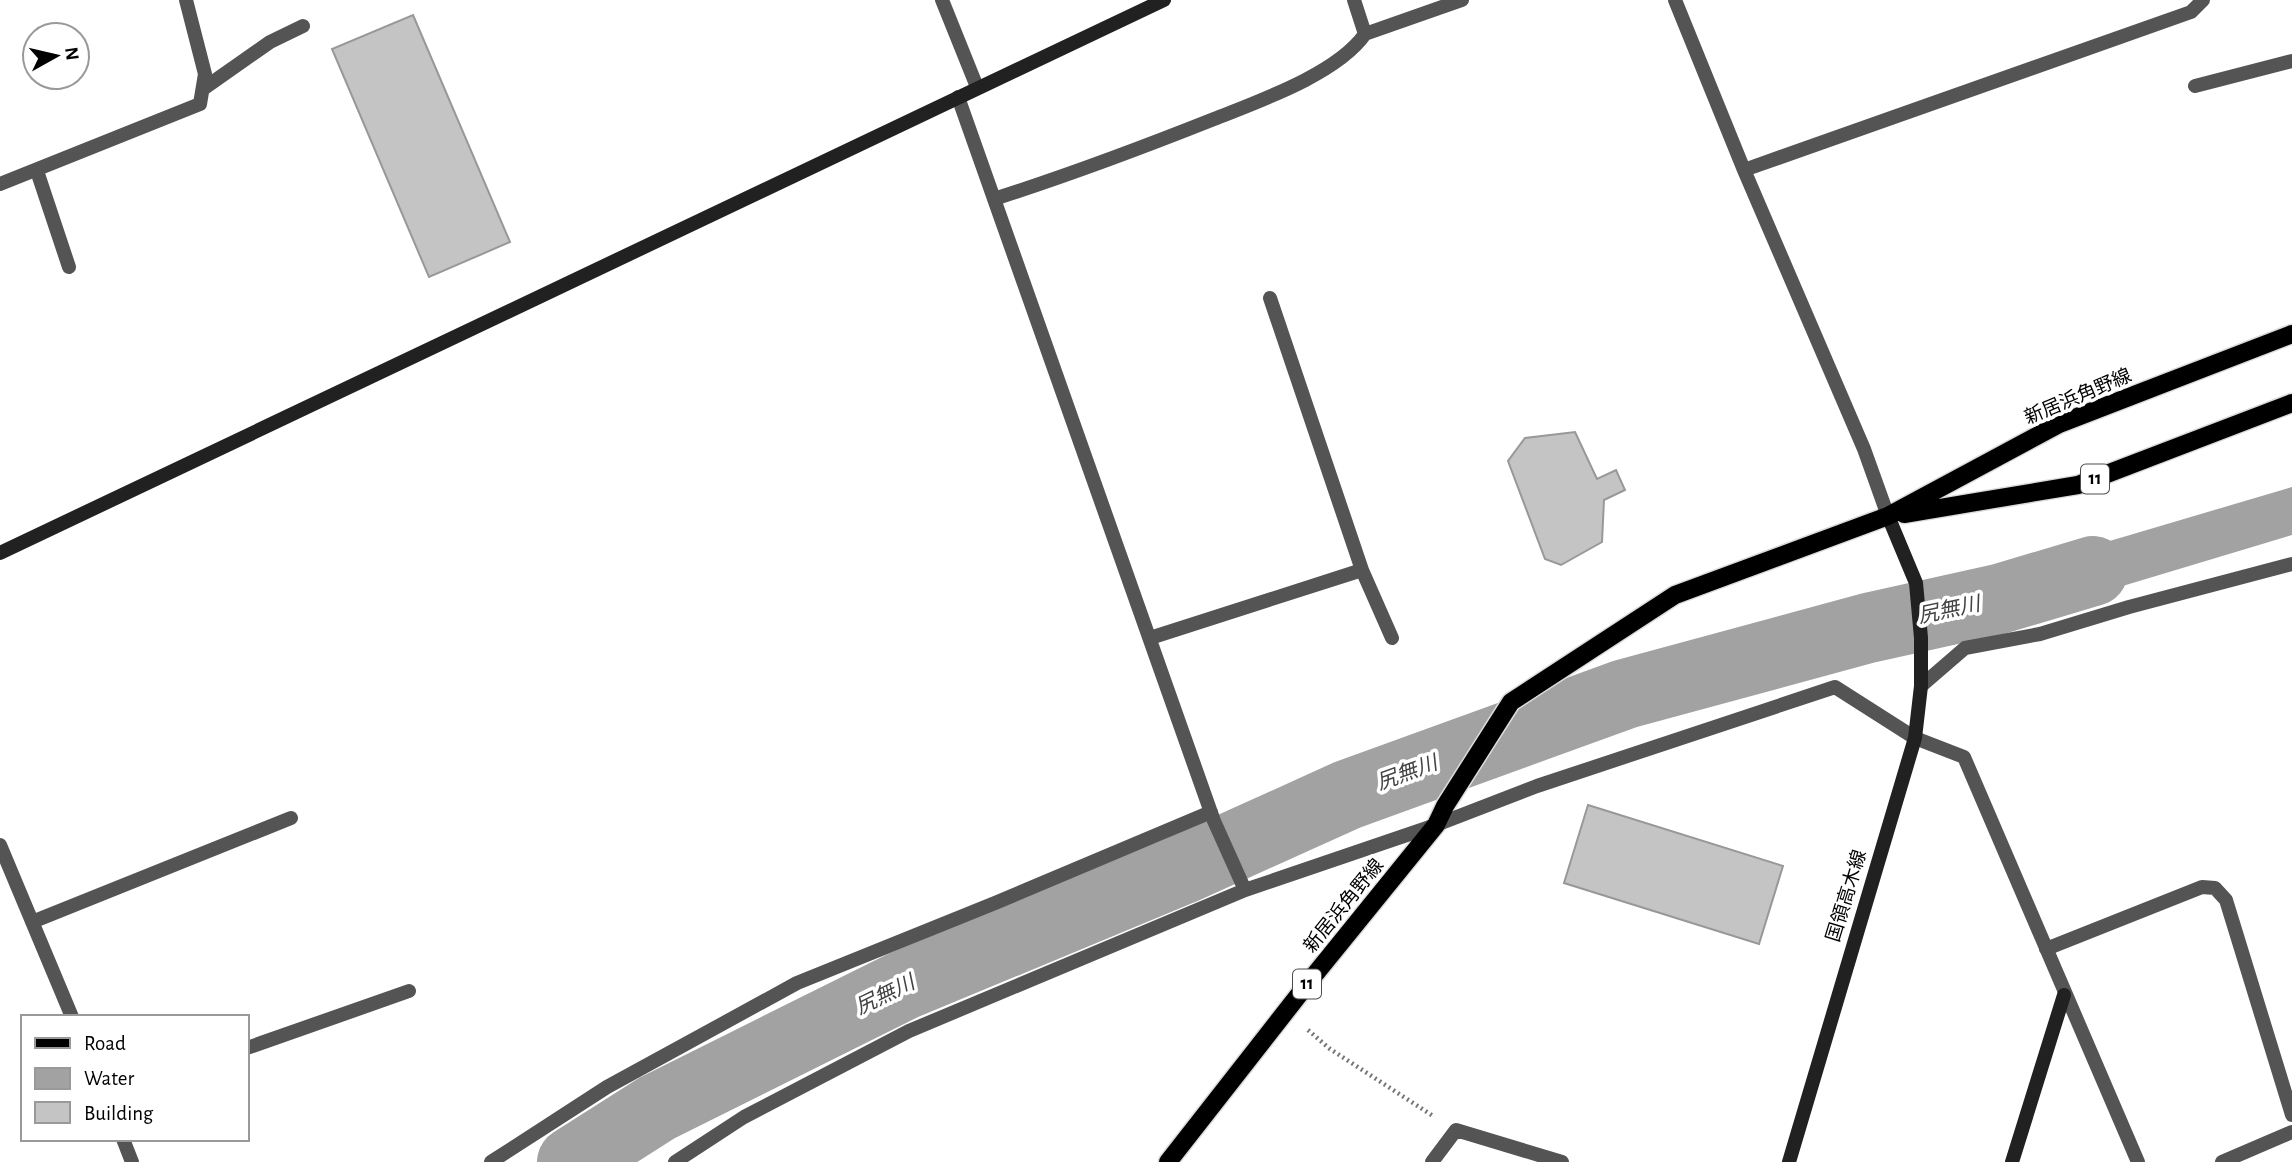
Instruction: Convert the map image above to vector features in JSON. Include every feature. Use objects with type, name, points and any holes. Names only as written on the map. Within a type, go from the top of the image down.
[{"type":"main road","name":"新居浜角野線","points":[[1168,1162],[1436,825],[1445,806],[1511,702],[1675,595],[1888,516],[2059,424],[2292,334]]},
{"type":"main road","name":"新居浜角野線","points":[[1888,516],[2078,485],[2292,402]]},
{"type":"street","points":[[0,184],[200,104],[205,74],[186,0]]},
{"type":"street","points":[[942,0],[977,87]]},
{"type":"street","points":[[0,552],[1164,0]]},
{"type":"street","points":[[1354,0],[1365,34]]},
{"type":"street","points":[[994,200],[1091,168],[1291,88],[1355,49],[1365,34],[1462,0]]},
{"type":"street","points":[[1675,0],[1864,449],[1888,516]]},
{"type":"street","points":[[1745,170],[2191,12],[2203,0]]},
{"type":"street","points":[[203,89],[270,42],[303,26]]},
{"type":"street","points":[[2195,86],[2292,61]]},
{"type":"street","points":[[958,97],[1212,816],[1245,890]]},
{"type":"street","points":[[37,171],[69,267]]},
{"type":"street","points":[[1270,299],[1362,570],[1392,638]]},
{"type":"street","name":"国領高木線","points":[[1789,1162],[1915,738],[1921,686],[1921,638],[1916,583],[1888,516]]},
{"type":"street","points":[[1921,686],[1965,648],[2040,634],[2129,607],[2292,564]]},
{"type":"street","points":[[1150,638],[1362,570]]},
{"type":"street","points":[[675,1162],[744,1117],[909,1031],[1245,890],[1436,825],[1537,786],[1835,687],[1915,738],[1964,757],[2138,1162]]},
{"type":"street","points":[[491,1162],[607,1087],[797,983],[1212,816]]},
{"type":"street","points":[[32,922],[291,818]]},
{"type":"street","points":[[0,845],[71,1015]]},
{"type":"street","points":[[2046,949],[2202,887],[2216,888],[2226,900],[2292,1115]]},
{"type":"street","points":[[248,1048],[410,991]]},
{"type":"street","points":[[2012,1162],[2064,995]]},
{"type":"street","points":[[1432,1162],[1456,1130],[1562,1162]]},
{"type":"street","points":[[2222,1162],[2292,1132]]},
{"type":"street","points":[[123,1141],[132,1162]]},
{"type":"path","points":[[1286,1011],[1330,1049],[1456,1130]]},
{"type":"water","points":[[2292,487],[2292,535],[2106,591],[1994,615],[2013,573],[2059,556]]},
{"type":"building","points":[[413,15],[510,242],[429,277],[332,49]]},
{"type":"building","points":[[1575,432],[1597,479],[1616,470],[1625,490],[1604,500],[1602,542],[1561,565],[1545,559],[1508,461],[1525,438]]},
{"type":"building","points":[[1588,805],[1783,866],[1759,944],[1564,883]]},
{"type":"waterway","name":"尻無川","points":[[572,1162],[657,1108],[904,985],[1181,870],[1347,795],[1625,694],[1868,628],[1999,599],[2093,571]]}]
